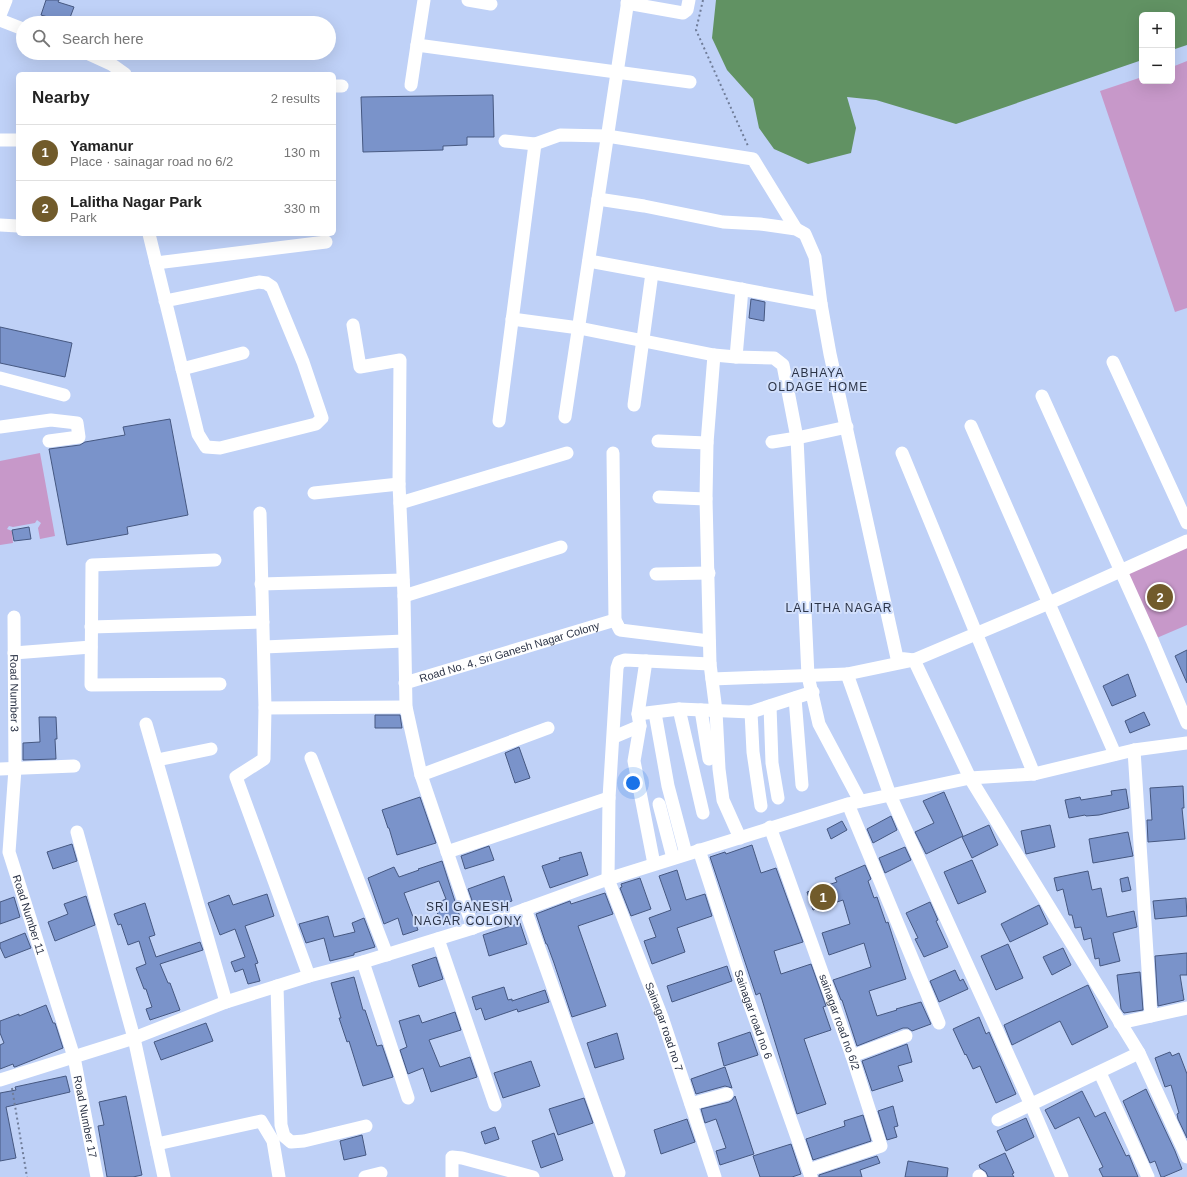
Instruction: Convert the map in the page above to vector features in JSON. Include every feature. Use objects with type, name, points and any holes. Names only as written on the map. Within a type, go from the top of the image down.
[{"type":"street","points":[[0,15],[6,0]]},
{"type":"street","points":[[411,85],[424,0]]},
{"type":"street","points":[[468,0],[491,4]]},
{"type":"street","points":[[565,417],[628,1],[683,13],[687,10],[689,0]]},
{"type":"street","points":[[0,20],[16,26]]},
{"type":"street","points":[[417,45],[690,82]]},
{"type":"street","points":[[102,60],[122,72]]},
{"type":"street","points":[[505,141],[535,144],[560,135],[608,136],[753,159],[796,229]]},
{"type":"street","points":[[0,140],[16,140]]},
{"type":"street","points":[[499,421],[535,144]]},
{"type":"street","points":[[598,199],[644,206],[723,222],[760,224],[796,229],[805,234],[815,257],[821,304],[830,354],[897,658],[914,660]]},
{"type":"street","points":[[0,225],[16,226]]},
{"type":"street","points":[[149,236],[165,301],[198,434],[206,447],[220,448],[301,428],[316,424],[322,418],[303,362],[272,287],[266,283],[259,282],[165,301]]},
{"type":"street","points":[[156,263],[326,242]]},
{"type":"street","points":[[589,262],[821,304]]},
{"type":"street","points":[[634,405],[652,273]]},
{"type":"street","points":[[736,357],[742,289]]},
{"type":"street","points":[[512,319],[579,328],[714,355],[774,358],[783,365],[798,438],[808,676],[813,692],[819,724],[860,801]]},
{"type":"street","points":[[353,325],[360,367],[400,360],[399,484],[404,596],[406,707],[421,775],[472,928]]},
{"type":"street","points":[[182,368],[243,353]]},
{"type":"street","points":[[714,355],[707,443],[706,499],[709,573],[710,664],[716,711],[719,769],[723,800],[740,838]]},
{"type":"street","points":[[1113,362],[1187,523]]},
{"type":"street","points":[[0,378],[64,395]]},
{"type":"street","points":[[1042,396],[1187,723]]},
{"type":"street","points":[[0,427],[51,420],[77,424],[79,437],[48,441]]},
{"type":"street","points":[[971,426],[1115,754]]},
{"type":"street","points":[[772,442],[847,428]]},
{"type":"street","points":[[658,441],[707,443]]},
{"type":"street","points":[[400,503],[567,453]]},
{"type":"street","points":[[613,453],[615,620],[620,630],[709,641]]},
{"type":"street","points":[[902,453],[1034,774]]},
{"type":"street","points":[[314,493],[399,484]]},
{"type":"street","points":[[659,497],[706,499]]},
{"type":"street","points":[[260,513],[266,708],[264,759],[236,777],[309,976]]},
{"type":"street","points":[[712,679],[847,674],[914,660],[1049,603],[1187,541]]},
{"type":"street","points":[[404,596],[561,547]]},
{"type":"street","points":[[215,560],[92,565],[91,685],[220,684]]},
{"type":"street","points":[[656,574],[709,573]]},
{"type":"street","points":[[261,584],[403,580]]},
{"type":"street","name":"Road Number 3","points":[[14,617],[16,769]]},
{"type":"street","name":"Road No. 4, Sri Ganesh Nagar Colony","points":[[405,683],[615,620]]},
{"type":"street","points":[[91,627],[263,622]]},
{"type":"street","points":[[264,647],[404,641]]},
{"type":"street","points":[[14,653],[91,647]]},
{"type":"street","points":[[608,879],[609,798],[614,737],[617,668],[619,662],[625,660],[710,664]]},
{"type":"street","points":[[914,660],[970,778],[1139,1053],[1187,1157]]},
{"type":"street","points":[[646,661],[634,761],[654,864]]},
{"type":"street","points":[[847,674],[890,795],[1031,1105],[1062,1177]]},
{"type":"street","points":[[614,737],[639,720],[655,713],[679,709],[751,712],[813,692]]},
{"type":"street","points":[[795,698],[802,785]]},
{"type":"street","points":[[770,706],[772,763],[778,798]]},
{"type":"street","points":[[266,708],[406,707]]},
{"type":"street","points":[[679,709],[703,813]]},
{"type":"street","points":[[701,710],[708,759]]},
{"type":"street","points":[[751,712],[753,752],[761,806]]},
{"type":"street","points":[[655,713],[668,786],[686,854]]},
{"type":"street","points":[[146,724],[226,1002]]},
{"type":"street","points":[[421,775],[548,728]]},
{"type":"street","points":[[5,1078],[134,1038],[226,1002],[309,976],[363,962],[438,939],[608,879],[740,838],[770,827],[848,804],[970,778],[1034,774],[1134,750],[1187,743]]},
{"type":"street","points":[[156,760],[211,749]]},
{"type":"street","points":[[1134,750],[1151,1016]]},
{"type":"street","points":[[312,758],[387,954]]},
{"type":"street","points":[[612,761],[634,761]]},
{"type":"street","points":[[0,769],[74,766]]},
{"type":"street","name":"Road Number 11","points":[[16,769],[9,852],[74,1057]]},
{"type":"street","points":[[447,852],[609,798]]},
{"type":"street","points":[[659,804],[673,858]]},
{"type":"street","points":[[848,804],[939,1023]]},
{"type":"street","name":"sainagar road no 6/2","points":[[770,827],[852,1056],[881,1146],[810,1174]]},
{"type":"street","points":[[77,832],[134,1038],[164,1177]]},
{"type":"street","name":"Sainagar road no 6","points":[[699,850],[744,988],[810,1174]]},
{"type":"street","name":"Sainagar road no 7","points":[[608,879],[662,1017],[715,1177]]},
{"type":"street","points":[[525,909],[619,1173]]},
{"type":"street","points":[[438,939],[495,1105]]},
{"type":"street","points":[[363,962],[408,1098]]},
{"type":"street","points":[[277,986],[281,1125],[284,1136],[291,1142],[304,1141],[366,1126]]},
{"type":"street","points":[[1120,1023],[1187,1008]]},
{"type":"street","points":[[852,1056],[906,1036]]},
{"type":"street","points":[[998,1120],[1100,1073],[1139,1053]]},
{"type":"street","name":"Road Number 17","points":[[74,1057],[97,1177]]},
{"type":"street","points":[[1100,1073],[1148,1177]]},
{"type":"street","points":[[691,1104],[726,1094]]},
{"type":"street","points":[[158,1144],[261,1121],[273,1141],[279,1177]]},
{"type":"street","points":[[452,1177],[452,1157],[462,1158],[533,1177]]},
{"type":"street","points":[[364,1177],[381,1173]]},
{"type":"path","points":[[703,0],[696,30],[753,159]]},
{"type":"path","points":[[5,1078],[27,1177]]},
{"type":"shaded area","points":[[716,0],[1187,0],[1187,45],[1175,49],[1175,12],[1139,12],[1139,61],[956,124],[876,100],[847,97],[856,128],[851,153],[808,164],[774,149],[759,128],[753,99],[727,70],[712,38]]},
{"type":"shaded area","points":[[1187,61],[1187,308],[1175,312],[1100,91],[1139,78],[1139,84],[1175,84],[1175,66]]},
{"type":"shaded area","points":[[40,453],[55,536],[40,539],[38,528],[41,523],[37,520],[35,523],[13,527],[9,526],[7,529],[12,531],[13,543],[0,545],[0,461]]},
{"type":"shaded area","points":[[1187,541],[1187,625],[1152,640],[1120,570]]},
{"type":"building","points":[[46,0],[59,0],[58,2],[74,7],[71,16],[41,15]]},
{"type":"building","points":[[493,95],[494,137],[467,137],[467,145],[443,146],[443,150],[363,152],[361,97]]},
{"type":"building","points":[[751,299],[765,302],[764,321],[749,318]]},
{"type":"building","points":[[0,327],[72,343],[65,377],[0,363]]},
{"type":"building","points":[[170,419],[188,515],[127,527],[128,534],[67,545],[49,449],[80,445],[85,442],[125,435],[123,427]]},
{"type":"building","points":[[29,527],[31,539],[14,541],[12,530]]},
{"type":"building","points":[[1187,650],[1187,683],[1175,656]]},
{"type":"building","points":[[1128,674],[1136,696],[1112,706],[1103,686]]},
{"type":"building","points":[[1144,712],[1150,725],[1130,733],[1125,721]]},
{"type":"building","points":[[375,715],[400,715],[402,728],[375,728]]},
{"type":"building","points":[[39,717],[56,717],[56,759],[23,760],[23,743],[40,742]]},
{"type":"building","points":[[519,747],[530,778],[515,783],[505,753]]},
{"type":"building","points":[[1183,786],[1184,808],[1182,808],[1185,839],[1148,842],[1147,820],[1152,820],[1150,788]]},
{"type":"building","points":[[1126,789],[1129,808],[1099,815],[1085,815],[1069,818],[1065,800],[1080,797],[1081,800],[1112,795],[1111,791]]},
{"type":"building","points":[[944,792],[963,836],[926,854],[915,832],[934,823],[923,801]]},
{"type":"building","points":[[420,797],[436,843],[397,855],[382,810]]},
{"type":"building","points":[[891,816],[897,830],[873,843],[867,829]]},
{"type":"building","points":[[842,821],[847,830],[831,839],[827,829]]},
{"type":"building","points":[[989,825],[998,845],[972,858],[962,837]]},
{"type":"building","points":[[1050,825],[1055,847],[1026,854],[1021,831]]},
{"type":"building","points":[[1128,832],[1133,856],[1093,863],[1089,839]]},
{"type":"building","points":[[72,844],[77,861],[53,869],[47,852]]},
{"type":"building","points":[[752,845],[761,873],[776,868],[803,942],[774,951],[781,974],[811,964],[826,1006],[823,1007],[831,1030],[804,1039],[826,1104],[797,1114],[760,993],[756,995],[710,857],[725,852],[726,854]]},
{"type":"building","points":[[489,846],[494,860],[465,869],[461,856]]},
{"type":"building","points":[[905,847],[911,860],[885,873],[879,858]]},
{"type":"building","points":[[581,852],[588,875],[550,888],[542,866],[560,860],[559,858]]},
{"type":"building","points":[[972,860],[986,892],[958,904],[944,872]]},
{"type":"building","points":[[442,861],[460,917],[442,925],[434,904],[446,899],[439,881],[404,893],[418,930],[403,935],[398,918],[384,924],[368,878],[394,867],[399,877]]},
{"type":"building","points":[[865,865],[871,879],[868,881],[874,898],[877,897],[886,923],[888,922],[906,979],[869,991],[877,1016],[921,1002],[931,1024],[912,1031],[908,1028],[903,1028],[857,1046],[842,1000],[833,980],[871,967],[864,943],[829,955],[822,933],[850,924],[843,900],[813,910],[807,892],[837,882],[835,878]]},
{"type":"building","points":[[677,870],[686,900],[705,894],[712,916],[677,928],[685,952],[652,964],[644,941],[656,937],[649,918],[671,910],[659,876]]},
{"type":"building","points":[[1088,871],[1092,890],[1101,888],[1107,917],[1134,911],[1137,927],[1113,933],[1120,961],[1100,966],[1099,958],[1095,959],[1091,938],[1084,940],[1081,927],[1075,928],[1072,915],[1069,915],[1063,889],[1057,891],[1054,878]]},
{"type":"building","points":[[504,876],[512,901],[476,912],[468,889]]},
{"type":"building","points":[[1128,877],[1131,890],[1122,892],[1120,879]]},
{"type":"building","points":[[640,878],[651,909],[631,916],[620,888],[622,887],[621,884]]},
{"type":"building","points":[[605,893],[613,914],[578,926],[606,1006],[572,1017],[536,914],[570,901],[571,904]]},
{"type":"building","points":[[267,894],[274,916],[245,926],[258,963],[255,964],[260,981],[248,984],[243,969],[235,972],[231,962],[245,957],[235,929],[220,935],[208,903],[229,895],[233,905]]},
{"type":"building","points":[[86,896],[95,925],[55,941],[48,922],[68,914],[64,904]]},
{"type":"building","points":[[14,897],[20,917],[0,924],[0,902]]},
{"type":"building","points":[[1186,898],[1187,916],[1155,919],[1153,901]]},
{"type":"building","points":[[930,902],[938,920],[936,921],[948,947],[924,957],[915,939],[918,938],[906,913]]},
{"type":"building","points":[[145,903],[155,935],[149,937],[156,957],[200,942],[203,950],[160,964],[168,983],[170,983],[180,1010],[150,1020],[146,1009],[152,1007],[146,989],[144,989],[136,968],[146,964],[139,941],[128,945],[121,924],[118,925],[114,914]]},
{"type":"building","points":[[1039,905],[1048,924],[1010,942],[1001,924]]},
{"type":"building","points":[[328,916],[334,937],[355,932],[352,923],[364,918],[375,947],[354,953],[354,955],[330,961],[324,938],[306,943],[299,924]]},
{"type":"building","points":[[520,923],[527,944],[489,956],[483,935]]},
{"type":"building","points":[[25,933],[31,948],[5,958],[0,947],[0,943]]},
{"type":"building","points":[[1008,944],[1023,978],[996,990],[981,956]]},
{"type":"building","points":[[1063,948],[1071,965],[1052,975],[1043,957]]},
{"type":"building","points":[[1187,953],[1187,975],[1180,975],[1184,1000],[1158,1006],[1155,956]]},
{"type":"building","points":[[436,957],[443,979],[419,987],[412,965]]},
{"type":"building","points":[[727,966],[732,981],[672,1002],[667,986]]},
{"type":"building","points":[[955,970],[960,981],[963,979],[968,989],[939,1002],[930,981]]},
{"type":"building","points":[[1140,972],[1143,1010],[1124,1013],[1121,1009],[1117,975]]},
{"type":"building","points":[[354,977],[363,1010],[365,1010],[377,1046],[382,1045],[393,1077],[363,1086],[349,1041],[347,1042],[339,1018],[341,1018],[331,983]]},
{"type":"building","points":[[1088,985],[1108,1027],[1072,1045],[1060,1021],[1012,1045],[1004,1025]]},
{"type":"building","points":[[504,987],[508,1000],[512,999],[512,1001],[545,990],[549,1002],[518,1012],[517,1009],[485,1020],[481,1008],[476,1010],[472,997]]},
{"type":"building","points":[[46,1005],[53,1023],[55,1023],[63,1048],[15,1067],[13,1064],[0,1069],[0,1045],[4,1043],[0,1033],[0,1021],[19,1014],[19,1016]]},
{"type":"building","points":[[455,1012],[461,1030],[429,1040],[440,1067],[470,1057],[477,1077],[431,1092],[423,1068],[408,1074],[400,1050],[407,1047],[399,1021],[419,1015],[422,1023]]},
{"type":"building","points":[[979,1017],[986,1034],[989,1032],[1016,1094],[996,1103],[980,1066],[973,1069],[953,1029]]},
{"type":"building","points":[[206,1023],[213,1041],[161,1060],[154,1042]]},
{"type":"building","points":[[750,1032],[758,1055],[724,1066],[718,1043]]},
{"type":"building","points":[[617,1033],[624,1059],[595,1068],[587,1043]]},
{"type":"building","points":[[907,1044],[912,1062],[898,1066],[903,1081],[872,1091],[862,1061]]},
{"type":"building","points":[[1170,1052],[1172,1056],[1179,1053],[1187,1074],[1187,1138],[1178,1119],[1177,1114],[1179,1113],[1171,1085],[1165,1087],[1155,1058]]},
{"type":"building","points":[[531,1061],[540,1086],[503,1098],[494,1073]]},
{"type":"building","points":[[725,1067],[732,1088],[725,1086],[696,1094],[691,1079]]},
{"type":"building","points":[[66,1076],[70,1092],[6,1107],[16,1158],[0,1161],[0,1093],[16,1090],[15,1087]]},
{"type":"building","points":[[1146,1089],[1182,1169],[1163,1177],[1161,1177],[1155,1161],[1150,1163],[1123,1101]]},
{"type":"building","points":[[1082,1091],[1095,1117],[1105,1112],[1126,1156],[1129,1155],[1138,1177],[1103,1177],[1099,1169],[1103,1167],[1079,1117],[1055,1129],[1045,1110]]},
{"type":"building","points":[[126,1096],[142,1175],[133,1177],[107,1177],[98,1126],[104,1125],[99,1102]]},
{"type":"building","points":[[735,1096],[754,1154],[720,1165],[716,1151],[726,1148],[716,1119],[705,1123],[701,1109],[729,1102]]},
{"type":"building","points":[[584,1098],[593,1123],[558,1135],[549,1109]]},
{"type":"building","points":[[893,1106],[898,1126],[894,1127],[897,1137],[887,1140],[878,1111]]},
{"type":"building","points":[[863,1115],[871,1141],[813,1160],[806,1139],[845,1126],[844,1121]]},
{"type":"building","points":[[1026,1118],[1034,1137],[1006,1151],[997,1131]]},
{"type":"building","points":[[687,1119],[695,1142],[661,1154],[654,1130]]},
{"type":"building","points":[[495,1127],[499,1139],[485,1144],[481,1132]]},
{"type":"building","points":[[554,1133],[563,1160],[541,1168],[532,1141]]},
{"type":"building","points":[[362,1135],[366,1155],[344,1160],[340,1141]]},
{"type":"building","points":[[791,1144],[801,1174],[792,1177],[760,1177],[753,1156]]},
{"type":"building","points":[[1005,1153],[1014,1173],[1012,1174],[1014,1177],[988,1177],[986,1172],[980,1168],[979,1165]]},
{"type":"building","points":[[877,1156],[880,1163],[860,1170],[862,1177],[819,1177],[819,1175]]},
{"type":"building","points":[[908,1161],[948,1168],[947,1177],[905,1177]]},
{"type":"place","name":"Lalitha Nagar Park","points":[[1160,597]]},
{"type":"place","name":"Yamanur","points":[[823,897]]},
{"type":"district","name":"ABHAYA OLDAGE HOME","points":[[818,380]]},
{"type":"district","name":"LALITHA NAGAR","points":[[839,608]]},
{"type":"district","name":"SRI GANESH NAGAR COLONY","points":[[468,914]]}]
